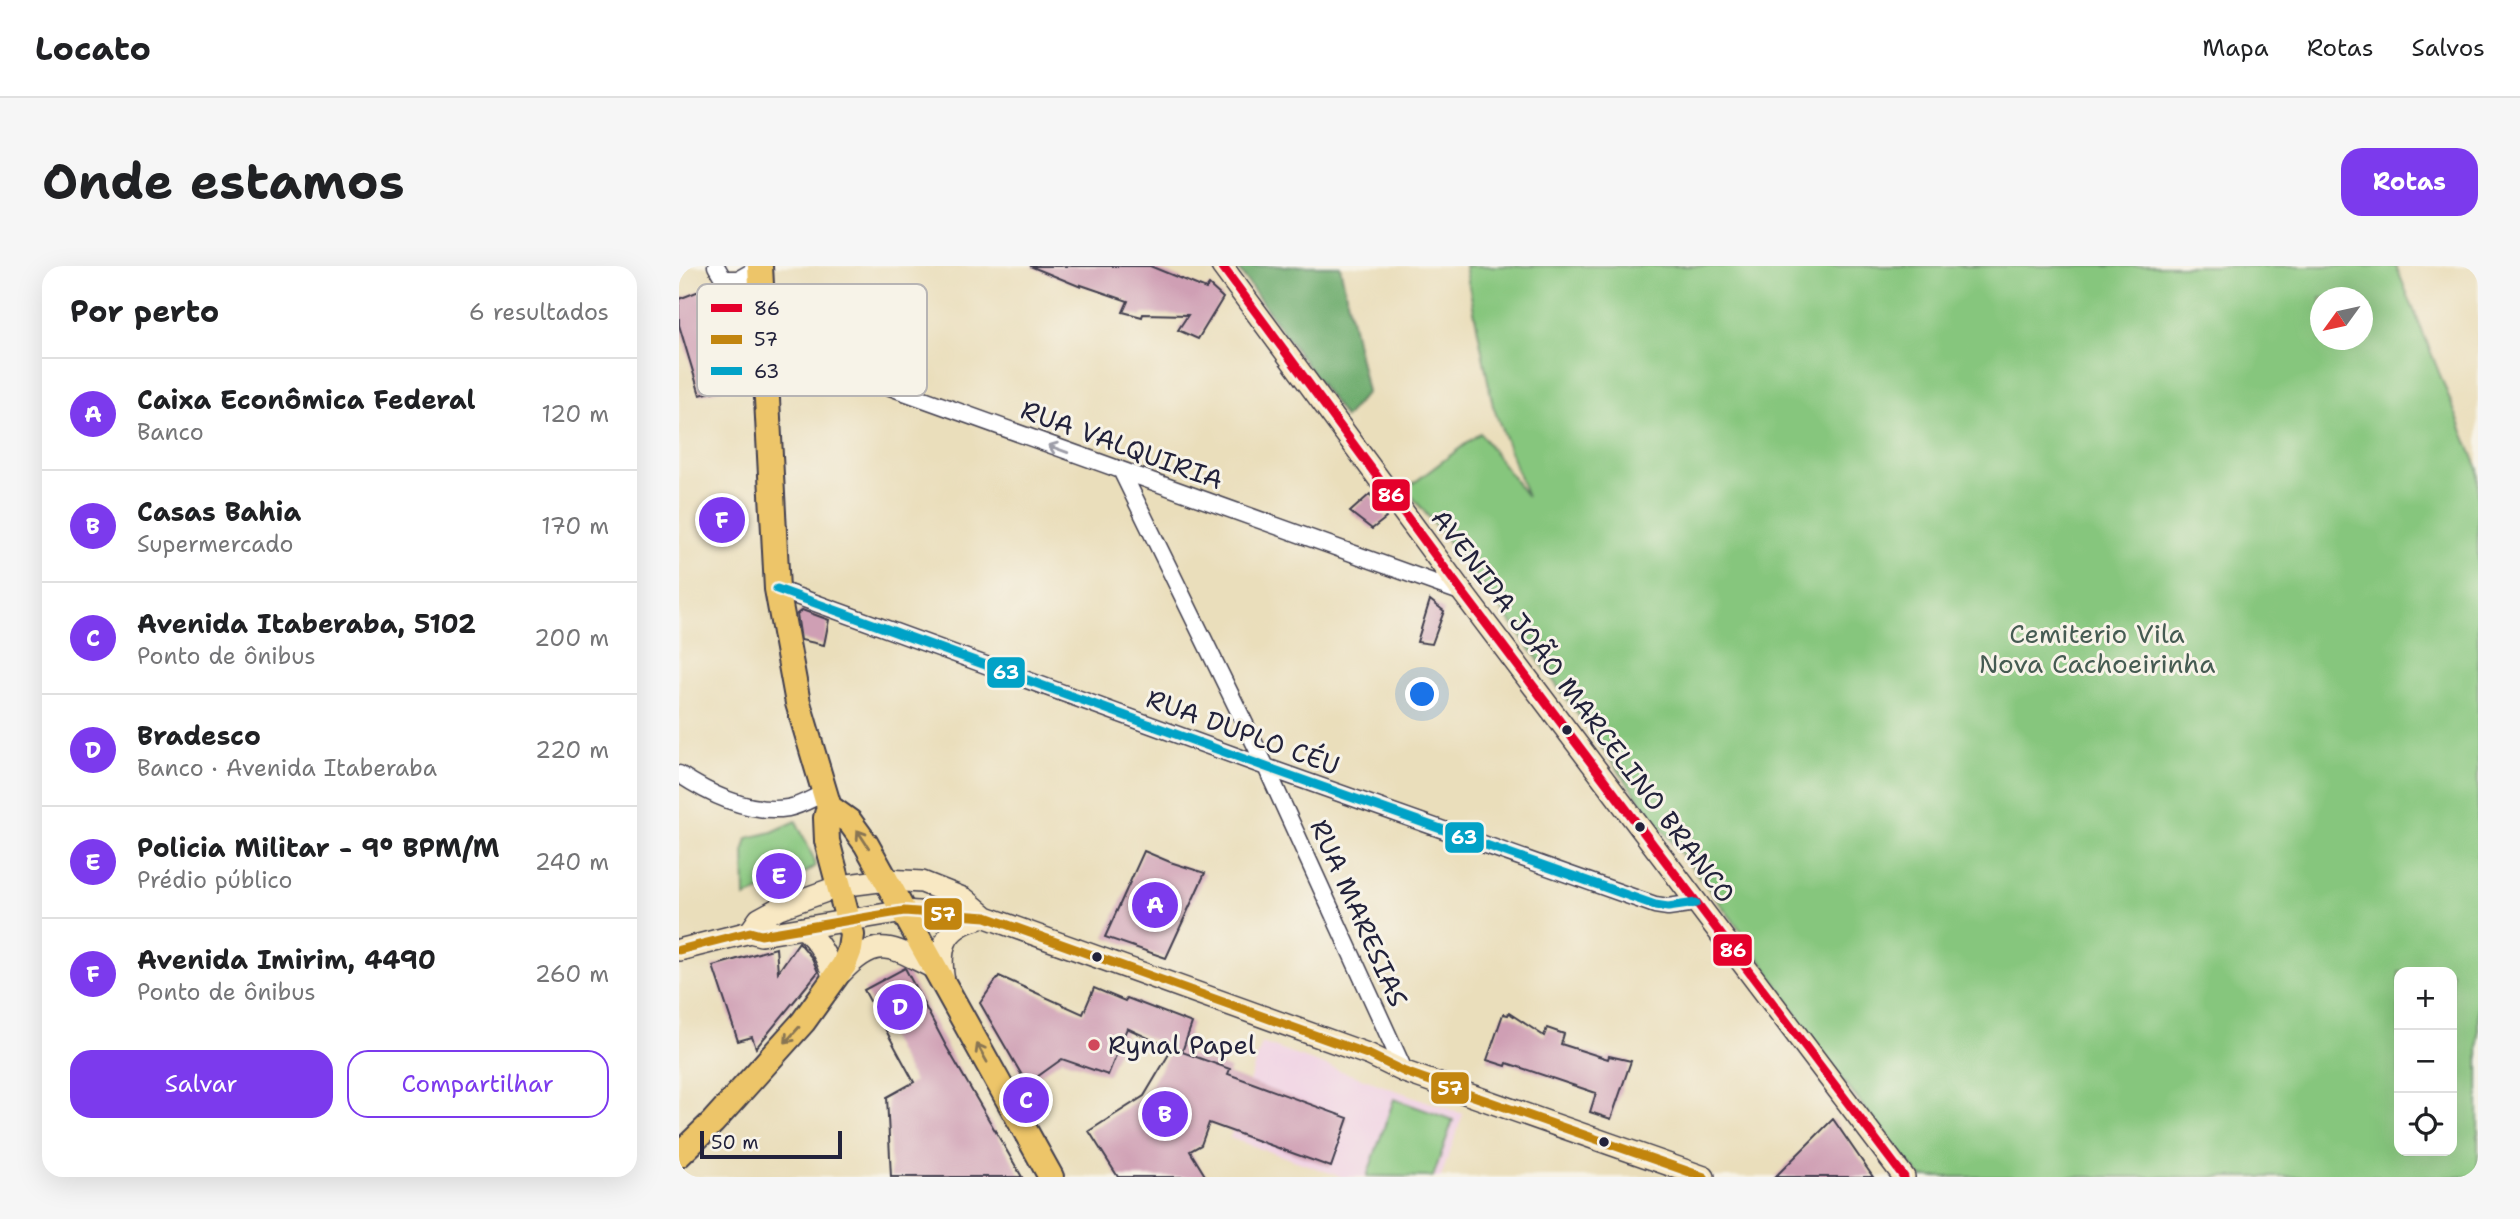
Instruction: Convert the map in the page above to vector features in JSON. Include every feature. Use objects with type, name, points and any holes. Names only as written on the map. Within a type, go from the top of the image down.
[{"type":"main road","name":"AVENIDA JOÃO MARCELINO BRANCO","points":[[1220,267],[1904,1177]]},
{"type":"main road","points":[[679,1154],[713,1122],[803,1022],[844,965],[852,935],[827,841],[827,800],[791,671],[777,589],[768,396]]},
{"type":"main road","points":[[827,800],[859,832],[1051,1177]]},
{"type":"main road","points":[[750,932],[759,919],[768,914],[840,887],[887,880],[922,882],[965,898],[986,917]]},
{"type":"main road","points":[[679,950],[750,932],[761,935],[904,911],[986,917],[1370,1055],[1405,1072],[1704,1177]]},
{"type":"main road","points":[[940,978],[946,939],[952,930],[986,917]]},
{"type":"main road","points":[[803,928],[822,948],[834,981]]},
{"type":"main road","points":[[834,981],[860,955],[873,948],[885,946],[898,950],[940,978]]},
{"type":"street","points":[[720,273],[739,279],[760,267]]},
{"type":"street","name":"RUA VALQUIRIA","points":[[913,396],[1463,593]]},
{"type":"street","name":"RUA MARESIAS","points":[[1122,472],[1266,767],[1405,1072]]},
{"type":"street","name":"RUA DUPLO CÉU","points":[[777,589],[1655,905],[1668,907],[1696,903]]},
{"type":"street","points":[[679,774],[723,798],[764,807],[791,807],[827,800]]},
{"type":"shaded area","points":[[1262,1043],[1463,1114],[1441,1177],[1342,1177],[1230,1138]]},
{"type":"green space","points":[[1236,266],[1340,266],[1367,392],[1345,418]]},
{"type":"green space","name":"Cemiterio Vila Nova Cachoeirinha","points":[[1465,266],[2396,266],[2478,469],[2478,1177],[1921,1177],[1833,1069],[1742,932],[1645,807],[1489,592],[1406,489],[1480,433],[1527,497],[1493,406]]},
{"type":"green space","points":[[796,821],[815,866],[807,872],[745,897],[744,849],[747,838],[772,832]]},
{"type":"green space","points":[[1394,1099],[1453,1120],[1433,1177],[1367,1176]]},
{"type":"building","points":[[1030,266],[1150,266],[1206,289],[1209,285],[1223,298],[1198,339],[1178,330],[1188,315],[1143,314],[1142,317],[1123,312],[1128,301],[1081,287]]},
{"type":"building","points":[[697,292],[697,385],[679,325],[679,299]]},
{"type":"building","points":[[1370,494],[1386,518],[1372,529],[1350,512]]},
{"type":"building","points":[[1430,600],[1444,611],[1432,644],[1417,642]]},
{"type":"building","points":[[802,610],[829,620],[824,645],[801,640],[797,614]]},
{"type":"building","points":[[1144,851],[1205,873],[1166,958],[1105,937]]},
{"type":"building","points":[[799,942],[812,958],[818,972],[756,1048],[752,1037],[738,1041],[713,966],[776,948],[778,972]]},
{"type":"building","points":[[905,968],[946,1046],[1022,1177],[891,1177],[887,1097],[914,1082],[864,990]]},
{"type":"building","points":[[999,976],[1083,1014],[1094,988],[1192,1023],[1182,1052],[1230,1069],[1228,1074],[1348,1118],[1331,1167],[1209,1123],[1201,1145],[1190,1151],[1206,1177],[1118,1177],[1089,1131],[1144,1096],[1172,1049],[1127,1028],[1108,1075],[1062,1059],[1027,1084],[980,1003]]},
{"type":"building","points":[[1509,1013],[1544,1036],[1547,1028],[1564,1034],[1561,1044],[1608,1059],[1609,1056],[1631,1061],[1611,1119],[1590,1112],[1596,1093],[1507,1063],[1506,1066],[1487,1060],[1503,1014]]},
{"type":"building","points":[[1833,1119],[1873,1177],[1775,1177]]},
{"type":"transit line","name":"86","points":[[1222,266],[1463,593],[1904,1177]]},
{"type":"transit line","name":"63","points":[[777,589],[1655,905],[1668,907],[1696,903]]},
{"type":"transit line","name":"57","points":[[679,950],[750,932],[761,935],[904,911],[986,917],[1370,1055],[1405,1072],[1704,1177]]},
{"type":"place","name":"Avenida Imirim, 4490","points":[[722,520]]},
{"type":"place","name":"Policia Militar - 9º BPM/M","points":[[779,876]]},
{"type":"place","name":"Caixa Econômica Federal","points":[[1155,905]]},
{"type":"place","name":"Bradesco","points":[[900,1007]]},
{"type":"place","name":"Rynal Papel","points":[[1094,1045]]},
{"type":"place","name":"Avenida Itaberaba, 5102","points":[[1026,1100]]},
{"type":"place","name":"Casas Bahia","points":[[1165,1114]]}]
